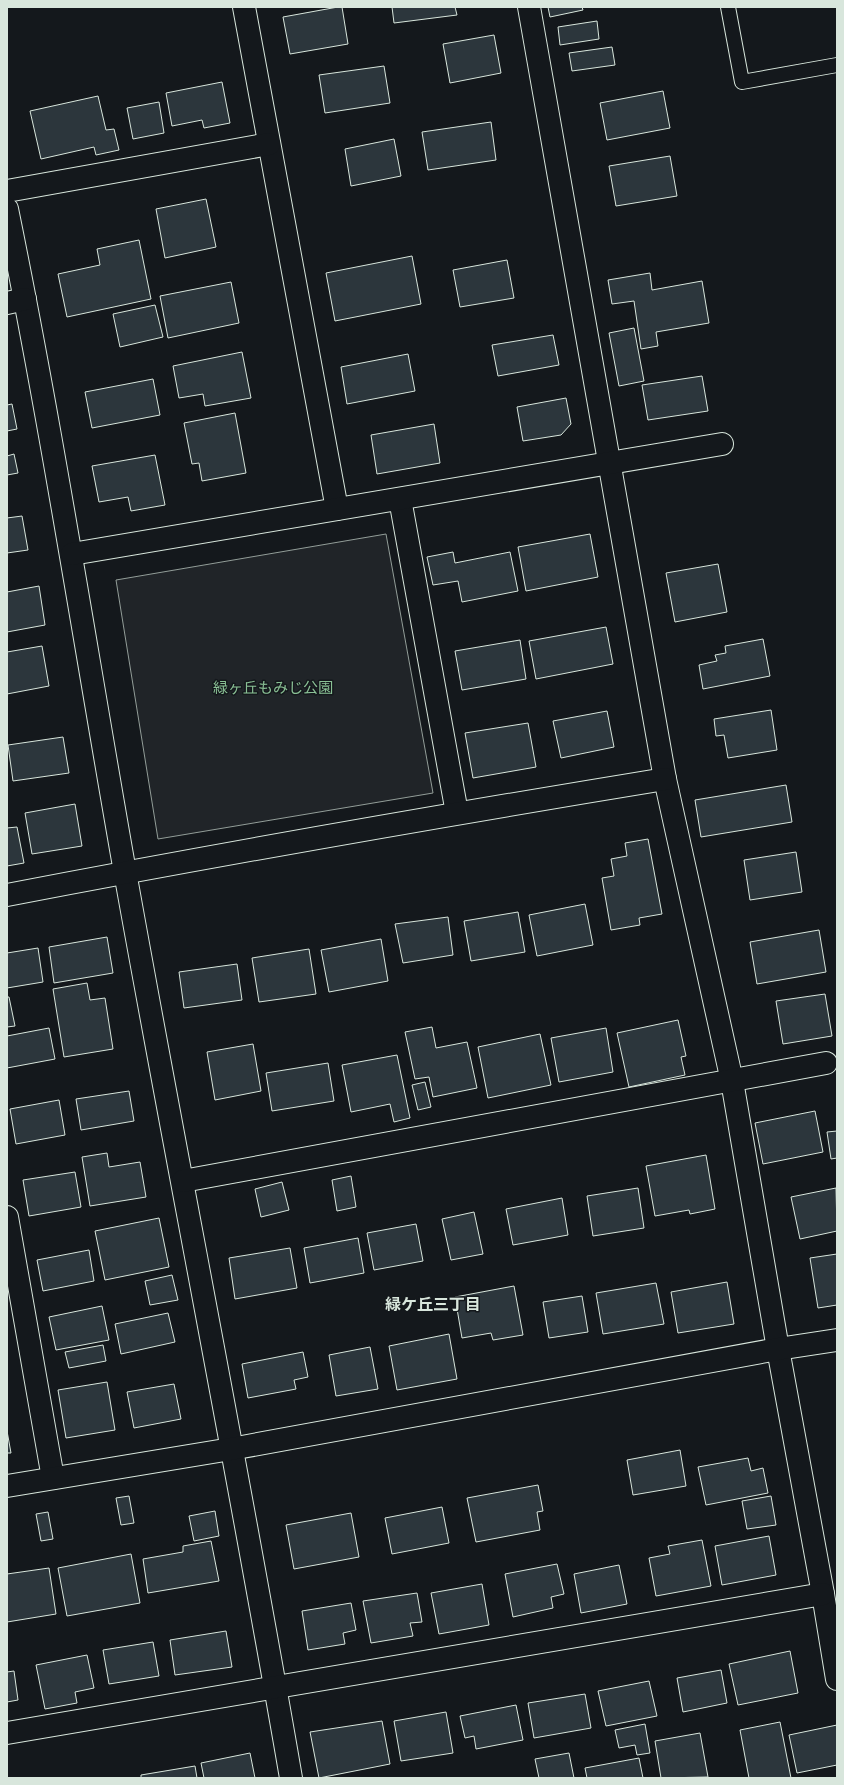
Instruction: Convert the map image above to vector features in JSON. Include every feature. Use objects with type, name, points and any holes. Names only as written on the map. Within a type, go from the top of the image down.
[{"type":"street","points":[[244,7],[337,510]]},
{"type":"street","points":[[529,7],[665,779],[732,1081],[837,1679]]},
{"type":"street","points":[[7,192],[269,144]]},
{"type":"street","points":[[7,209],[16,301],[72,554],[125,872],[183,1181],[291,1778]]},
{"type":"street","points":[[72,554],[722,444]]},
{"type":"street","points":[[400,499],[457,814]]},
{"type":"street","points":[[7,895],[125,872],[665,779]]},
{"type":"street","points":[[183,1181],[826,1063]]},
{"type":"street","points":[[7,1217],[53,1478]]},
{"type":"street","points":[[7,1486],[231,1449],[778,1349],[837,1340]]},
{"type":"street","points":[[7,1733],[823,1594]]},
{"type":"lane","points":[[728,7],[742,82],[837,65]]},
{"type":"green space","name":"緑ヶ丘もみじ公園","points":[[386,534],[433,793],[158,839],[116,580]]},
{"type":"building","points":[[342,7],[348,44],[290,54],[283,17]]},
{"type":"building","points":[[392,7],[455,7],[457,15],[394,23]]},
{"type":"building","points":[[548,7],[582,7],[583,10],[550,17]]},
{"type":"building","points":[[597,21],[599,39],[560,45],[558,27]]},
{"type":"building","points":[[494,35],[501,73],[450,83],[443,44]]},
{"type":"building","points":[[612,47],[615,65],[572,71],[569,53]]},
{"type":"building","points":[[384,66],[390,103],[325,113],[319,75]]},
{"type":"building","points":[[222,82],[230,123],[204,128],[202,120],[172,126],[166,93]]},
{"type":"building","points":[[663,91],[670,128],[607,140],[600,103]]},
{"type":"building","points":[[98,96],[106,130],[114,129],[119,150],[96,155],[94,147],[41,159],[30,111]]},
{"type":"building","points":[[159,102],[164,133],[133,139],[127,108]]},
{"type":"building","points":[[491,122],[496,160],[428,170],[422,132]]},
{"type":"building","points":[[394,139],[401,176],[351,186],[345,149]]},
{"type":"building","points":[[670,156],[677,196],[616,206],[609,166]]},
{"type":"building","points":[[206,199],[216,247],[165,258],[156,209]]},
{"type":"building","points":[[139,240],[151,299],[67,317],[58,274],[100,265],[97,249]]},
{"type":"building","points":[[412,256],[421,304],[335,321],[326,273]]},
{"type":"building","points":[[507,260],[514,298],[460,307],[453,270]]},
{"type":"building","points":[[650,273],[652,290],[702,281],[709,323],[656,332],[658,346],[641,349],[634,301],[612,304],[608,280]]},
{"type":"building","points":[[231,282],[239,323],[168,338],[160,296]]},
{"type":"building","points":[[155,305],[163,337],[120,347],[113,314]]},
{"type":"building","points":[[634,328],[644,381],[619,386],[609,333]]},
{"type":"building","points":[[553,335],[559,365],[498,376],[492,345]]},
{"type":"building","points":[[242,352],[251,398],[205,406],[203,394],[179,398],[173,366]]},
{"type":"building","points":[[408,354],[415,391],[347,404],[341,367]]},
{"type":"building","points":[[702,376],[708,411],[648,420],[642,385]]},
{"type":"building","points":[[153,379],[160,415],[92,428],[85,392]]},
{"type":"building","points":[[566,398],[571,424],[561,435],[523,441],[517,407]]},
{"type":"building","points":[[12,404],[17,429],[7,431],[7,405]]},
{"type":"building","points":[[235,413],[246,473],[202,481],[199,463],[192,464],[184,423]]},
{"type":"building","points":[[434,424],[440,463],[377,474],[371,435]]},
{"type":"building","points":[[14,454],[18,473],[7,475],[7,456]]},
{"type":"building","points":[[155,455],[165,505],[131,511],[128,497],[99,502],[92,466]]},
{"type":"building","points":[[22,516],[28,550],[7,553],[7,518]]},
{"type":"building","points":[[590,534],[598,577],[526,591],[518,547]]},
{"type":"building","points":[[453,552],[455,563],[510,552],[518,591],[462,602],[458,581],[433,585],[427,557]]},
{"type":"building","points":[[718,564],[727,612],[675,622],[666,573]]},
{"type":"building","points":[[39,586],[45,625],[7,632],[7,592]]},
{"type":"building","points":[[606,627],[613,664],[536,679],[529,641]]},
{"type":"building","points":[[763,639],[770,676],[703,689],[699,665],[717,661],[715,655],[726,653],[725,646]]},
{"type":"building","points":[[520,640],[526,679],[462,690],[455,651]]},
{"type":"building","points":[[42,646],[49,686],[7,694],[7,652]]},
{"type":"building","points":[[771,710],[777,750],[728,758],[724,735],[716,736],[714,719]]},
{"type":"building","points":[[607,711],[614,747],[561,758],[553,721]]},
{"type":"building","points":[[528,723],[536,767],[473,778],[465,733]]},
{"type":"building","points":[[63,737],[69,773],[13,781],[8,745]]},
{"type":"building","points":[[786,785],[792,822],[701,837],[695,800]]},
{"type":"building","points":[[75,804],[82,846],[32,854],[25,813]]},
{"type":"building","points":[[17,827],[24,863],[7,866],[7,828]]},
{"type":"building","points":[[648,839],[662,914],[639,918],[640,925],[611,930],[602,878],[614,876],[611,859],[627,856],[625,843]]},
{"type":"building","points":[[796,852],[802,892],[750,900],[744,860]]},
{"type":"building","points":[[585,904],[593,945],[537,956],[529,915]]},
{"type":"building","points":[[518,912],[525,952],[471,961],[464,921]]},
{"type":"building","points":[[448,917],[453,955],[403,963],[395,924]]},
{"type":"building","points":[[819,930],[826,972],[757,984],[750,942]]},
{"type":"building","points":[[107,937],[113,973],[54,983],[49,947]]},
{"type":"building","points":[[381,939],[388,981],[329,992],[321,950]]},
{"type":"building","points":[[38,948],[43,982],[7,988],[7,953]]},
{"type":"building","points":[[309,949],[316,994],[259,1002],[252,958]]},
{"type":"building","points":[[237,964],[242,1000],[184,1008],[179,972]]},
{"type":"building","points":[[87,983],[90,1000],[105,998],[113,1049],[64,1057],[53,989]]},
{"type":"building","points":[[825,994],[832,1036],[783,1044],[776,1001]]},
{"type":"building","points":[[7,997],[9,997],[15,1026],[7,1027]]},
{"type":"building","points":[[678,1020],[686,1056],[681,1057],[685,1075],[629,1087],[617,1033]]},
{"type":"building","points":[[432,1027],[436,1048],[467,1042],[477,1088],[433,1097],[429,1077],[415,1079],[405,1032]]},
{"type":"building","points":[[49,1028],[55,1059],[7,1068],[7,1036]]},
{"type":"building","points":[[606,1028],[613,1072],[559,1082],[551,1038]]},
{"type":"building","points":[[540,1034],[551,1085],[488,1098],[478,1047]]},
{"type":"building","points":[[253,1044],[261,1091],[215,1100],[207,1052]]},
{"type":"building","points":[[397,1055],[410,1118],[394,1122],[390,1104],[351,1112],[342,1065]]},
{"type":"building","points":[[328,1063],[334,1101],[272,1111],[266,1073]]},
{"type":"building","points":[[425,1082],[431,1107],[418,1110],[412,1085]]},
{"type":"building","points":[[129,1091],[134,1121],[81,1130],[76,1099]]},
{"type":"building","points":[[59,1100],[65,1135],[16,1144],[10,1109]]},
{"type":"building","points":[[815,1111],[823,1152],[763,1164],[755,1123]]},
{"type":"building","points":[[837,1131],[837,1158],[831,1159],[827,1132]]},
{"type":"building","points":[[107,1153],[109,1167],[140,1162],[146,1197],[90,1206],[82,1157]]},
{"type":"building","points":[[706,1155],[715,1209],[690,1214],[689,1210],[655,1216],[646,1166]]},
{"type":"building","points":[[75,1172],[81,1207],[29,1216],[23,1180]]},
{"type":"building","points":[[351,1176],[356,1207],[337,1211],[332,1180]]},
{"type":"building","points":[[282,1182],[289,1210],[261,1217],[255,1189]]},
{"type":"building","points":[[638,1188],[644,1228],[593,1236],[587,1196]]},
{"type":"building","points":[[836,1188],[837,1231],[800,1239],[791,1197]]},
{"type":"building","points":[[562,1198],[568,1235],[513,1245],[506,1209]]},
{"type":"building","points":[[474,1212],[483,1254],[451,1260],[442,1219]]},
{"type":"building","points":[[159,1218],[169,1267],[105,1280],[95,1231]]},
{"type":"building","points":[[416,1224],[423,1261],[374,1270],[367,1233]]},
{"type":"building","points":[[358,1238],[364,1273],[310,1283],[304,1248]]},
{"type":"building","points":[[290,1248],[297,1288],[235,1299],[229,1258]]},
{"type":"building","points":[[89,1250],[94,1281],[43,1291],[37,1260]]},
{"type":"building","points":[[837,1254],[837,1305],[818,1308],[810,1258]]},
{"type":"building","points":[[172,1275],[178,1300],[150,1305],[145,1281]]},
{"type":"building","points":[[727,1282],[734,1324],[678,1333],[671,1292]]},
{"type":"building","points":[[656,1283],[664,1324],[603,1334],[596,1293]]},
{"type":"building","points":[[514,1286],[523,1335],[493,1340],[491,1333],[462,1338],[455,1297]]},
{"type":"building","points":[[582,1296],[588,1332],[549,1338],[543,1302]]},
{"type":"building","points":[[102,1306],[109,1340],[56,1350],[49,1317]]},
{"type":"building","points":[[168,1313],[175,1342],[121,1354],[115,1324]]},
{"type":"building","points":[[449,1334],[457,1379],[397,1390],[389,1346]]},
{"type":"building","points":[[103,1345],[106,1361],[69,1368],[65,1352]]},
{"type":"building","points":[[370,1347],[378,1389],[336,1396],[329,1355]]},
{"type":"building","points":[[303,1352],[308,1377],[294,1380],[296,1389],[248,1398],[242,1364]]},
{"type":"building","points":[[107,1382],[115,1430],[66,1438],[58,1390]]},
{"type":"building","points":[[174,1384],[181,1419],[134,1428],[127,1392]]},
{"type":"building","points":[[7,1431],[11,1453],[7,1453]]},
{"type":"building","points":[[680,1450],[686,1486],[633,1495],[627,1460]]},
{"type":"building","points":[[748,1458],[751,1471],[763,1468],[768,1493],[706,1505],[698,1467]]},
{"type":"building","points":[[538,1485],[543,1511],[537,1512],[540,1530],[476,1542],[467,1498]]},
{"type":"building","points":[[129,1496],[134,1523],[121,1525],[116,1498]]},
{"type":"building","points":[[771,1496],[776,1525],[747,1529],[742,1501]]},
{"type":"building","points":[[442,1507],[449,1543],[392,1554],[385,1518]]},
{"type":"building","points":[[215,1511],[219,1536],[194,1541],[189,1516]]},
{"type":"building","points":[[48,1512],[53,1539],[41,1541],[36,1514]]},
{"type":"building","points":[[351,1513],[359,1557],[294,1569],[286,1525]]},
{"type":"building","points":[[769,1536],[776,1575],[722,1585],[715,1546]]},
{"type":"building","points":[[702,1540],[711,1586],[656,1596],[649,1558],[670,1554],[668,1546]]},
{"type":"building","points":[[211,1541],[219,1581],[148,1593],[143,1559],[183,1552],[183,1546]]},
{"type":"building","points":[[131,1554],[140,1603],[67,1616],[58,1568]]},
{"type":"building","points":[[557,1564],[564,1594],[551,1597],[553,1608],[513,1617],[505,1574]]},
{"type":"building","points":[[619,1565],[627,1604],[581,1613],[574,1574]]},
{"type":"building","points":[[49,1568],[56,1614],[7,1622],[7,1574]]},
{"type":"building","points":[[482,1584],[489,1625],[439,1634],[431,1593]]},
{"type":"building","points":[[417,1593],[422,1622],[410,1623],[413,1636],[371,1643],[363,1601]]},
{"type":"building","points":[[351,1603],[356,1630],[343,1633],[345,1644],[308,1650],[302,1611]]},
{"type":"building","points":[[226,1631],[232,1667],[175,1675],[170,1640]]},
{"type":"building","points":[[153,1642],[159,1676],[109,1684],[103,1650]]},
{"type":"building","points":[[790,1651],[798,1693],[738,1705],[729,1664]]},
{"type":"building","points":[[87,1655],[94,1688],[75,1692],[77,1703],[45,1709],[36,1665]]},
{"type":"building","points":[[721,1670],[727,1703],[683,1712],[677,1678]]},
{"type":"building","points":[[14,1671],[18,1700],[7,1702],[7,1672]]},
{"type":"building","points":[[649,1681],[657,1716],[606,1726],[598,1691]]},
{"type":"building","points":[[585,1694],[591,1728],[534,1738],[528,1703]]},
{"type":"building","points":[[516,1705],[523,1740],[476,1749],[474,1736],[465,1738],[460,1716]]},
{"type":"building","points":[[446,1712],[453,1753],[401,1761],[394,1721]]},
{"type":"building","points":[[382,1721],[390,1764],[319,1778],[310,1732]]},
{"type":"building","points":[[780,1722],[791,1778],[749,1778],[740,1730]]},
{"type":"building","points":[[645,1724],[650,1753],[637,1755],[635,1745],[619,1748],[615,1730]]},
{"type":"building","points":[[837,1725],[837,1765],[797,1773],[789,1735]]},
{"type":"building","points":[[700,1733],[708,1777],[661,1778],[655,1741]]},
{"type":"building","points":[[250,1753],[255,1778],[204,1778],[201,1763]]},
{"type":"building","points":[[569,1753],[574,1778],[539,1778],[535,1759]]},
{"type":"building","points":[[639,1758],[643,1778],[587,1778],[585,1768]]},
{"type":"building","points":[[195,1766],[197,1778],[141,1778],[141,1775]]},
{"type":"district","name":"緑ケ丘三丁目","points":[[433,1304]]}]
